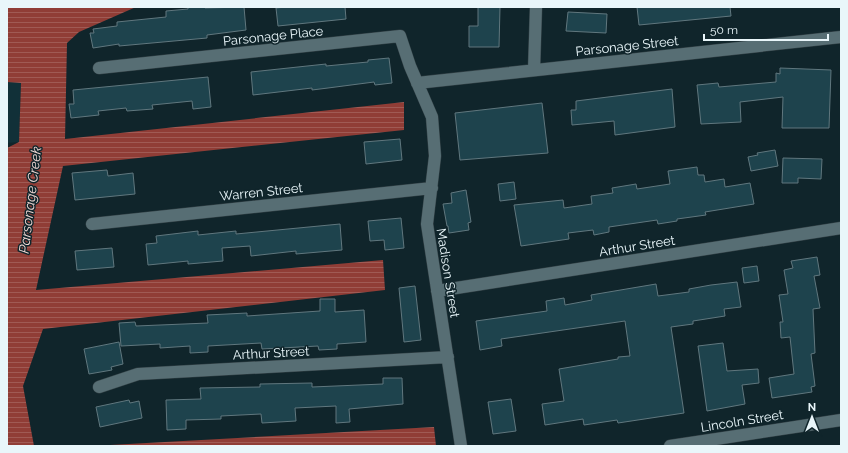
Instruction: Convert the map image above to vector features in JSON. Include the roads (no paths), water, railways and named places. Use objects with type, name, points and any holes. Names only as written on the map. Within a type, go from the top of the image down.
[{"type":"street","points":[[534,70],[536,7]]},
{"type":"street","name":"Parsonage Place","points":[[99,68],[400,36],[417,83]]},
{"type":"street","name":"Parsonage Street","points":[[417,83],[841,37]]},
{"type":"street","name":"Madison Street","points":[[417,83],[432,116],[434,156],[432,188],[426,224],[461,446]]},
{"type":"street","name":"Warren Street","points":[[92,224],[432,188]]},
{"type":"street","name":"Arthur Street","points":[[437,291],[841,228]]},
{"type":"street","name":"Arthur Street","points":[[99,387],[138,374],[448,357]]},
{"type":"street","name":"Lincoln Street","points":[[670,446],[841,420]]},
{"type":"water","name":"Parsonage Creek","points":[[7,7],[136,7],[79,32],[67,43],[65,139],[404,102],[404,130],[63,166],[36,290],[383,260],[385,290],[43,329],[23,386],[34,446],[7,446],[7,148],[19,142],[21,83],[7,82]]},
{"type":"water","points":[[434,427],[436,446],[92,446]]}]
